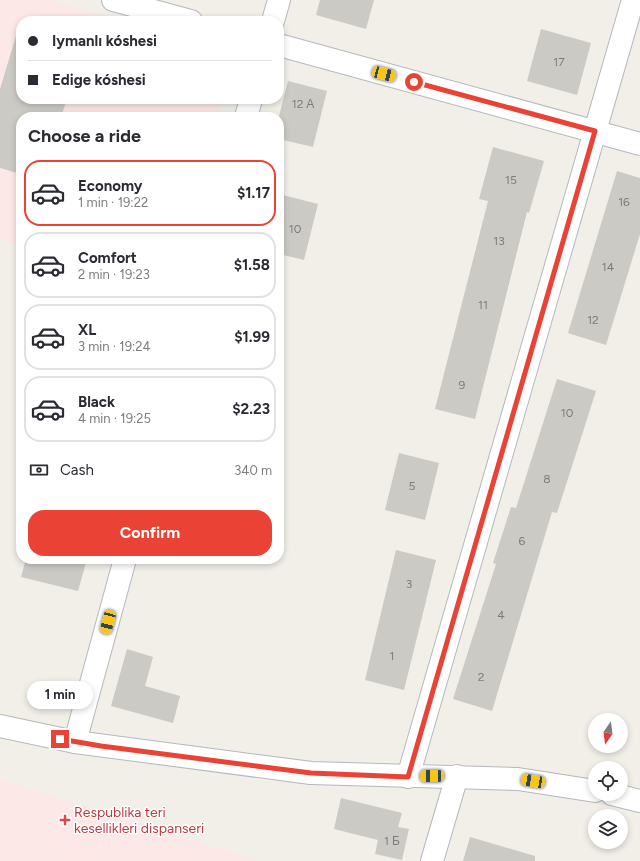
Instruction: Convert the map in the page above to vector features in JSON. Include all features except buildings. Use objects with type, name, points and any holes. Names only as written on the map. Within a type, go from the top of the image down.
[{"type":"street","points":[[113,0],[172,16]]},
{"type":"street","points":[[274,16],[279,0]]},
{"type":"street","points":[[408,777],[633,0]]},
{"type":"street","points":[[284,46],[640,144]]},
{"type":"street","points":[[75,742],[124,564]]},
{"type":"street","points":[[0,726],[75,742],[311,773],[408,777],[457,776],[518,779],[588,790]]},
{"type":"street","points":[[432,861],[457,776]]},
{"type":"street","points":[[628,798],[640,801]]},
{"type":"shaded area","points":[[0,0],[49,0],[105,16],[16,16],[16,104],[222,104],[220,112],[16,112],[16,245],[0,238]]},
{"type":"shaded area","name":"Respublika teri kesellikleri dispanseri","points":[[0,780],[260,861],[0,861]]},
{"type":"place","name":"Respublika teri kesellikleri dispanseri","points":[[65,820]]},
{"type":"route","points":[[60,739],[101,746],[311,773],[408,777],[595,131],[414,82]]}]
